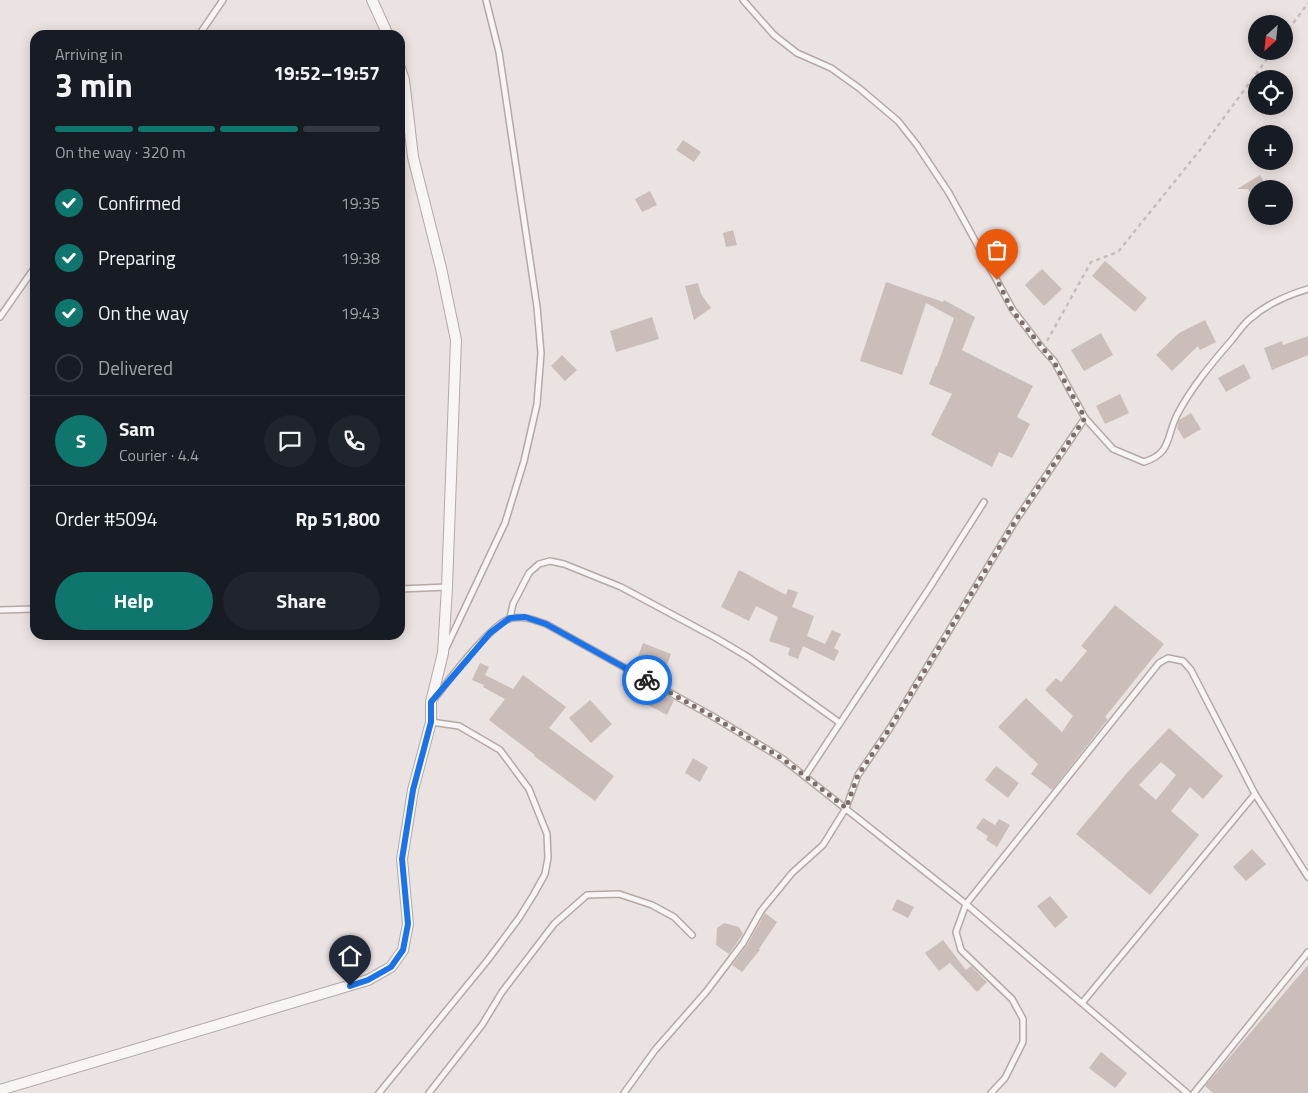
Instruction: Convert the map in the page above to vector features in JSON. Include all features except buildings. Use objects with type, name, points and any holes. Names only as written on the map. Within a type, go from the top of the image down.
[{"type":"street","points":[[372,0],[386,30]]},
{"type":"street","points":[[0,1090],[16,1089],[368,980],[391,967],[403,950],[408,924],[402,859],[413,790],[431,722],[431,702],[443,653],[456,340],[441,268],[413,157],[405,89]]},
{"type":"lane","points":[[202,30],[223,0]]},
{"type":"lane","points":[[443,653],[505,523],[524,461],[537,404],[541,353],[537,307],[499,52],[486,0]]},
{"type":"lane","points":[[743,0],[774,35],[797,53],[831,68],[859,88],[898,121],[918,145],[949,193],[1012,310],[1054,362],[1085,418],[1112,449],[1144,462],[1155,458],[1163,450],[1176,416],[1196,384],[1249,319],[1270,304],[1308,289]]},
{"type":"lane","points":[[0,317],[30,274]]},
{"type":"lane","points":[[624,1093],[655,1050],[700,998],[743,943],[761,911],[792,873],[823,844],[846,808],[858,775],[890,728],[1016,520],[1085,418]]},
{"type":"lane","points":[[805,776],[984,502]]},
{"type":"lane","points":[[510,618],[520,588],[529,573],[539,564],[550,561],[564,564],[621,587],[716,638],[748,657],[840,724]]},
{"type":"lane","points":[[405,589],[447,587]]},
{"type":"lane","points":[[0,610],[30,609]]},
{"type":"lane","points":[[431,702],[490,633],[510,618],[525,617],[546,624],[712,716],[783,759],[966,904],[1187,1093]]},
{"type":"lane","points":[[991,1093],[1005,1078],[1023,1042],[1022,1019],[1012,999],[961,950],[956,932],[966,904],[1159,663],[1168,658],[1183,661],[1191,670],[1255,794],[1308,877]]},
{"type":"lane","points":[[379,1093],[487,961],[519,918],[545,874],[548,858],[547,834],[529,789],[500,750],[458,726],[431,722]]},
{"type":"lane","points":[[1082,1003],[1255,794]]},
{"type":"lane","points":[[429,1093],[482,1024],[502,992],[554,924],[587,895],[619,894],[652,905],[674,917],[692,935]]},
{"type":"lane","points":[[1194,1093],[1308,952]]},
{"type":"path","points":[[1293,24],[1308,4]]},
{"type":"path","points":[[1042,348],[1091,262],[1118,252],[1200,150],[1266,60]]},
{"type":"way so far","points":[[647,680],[712,716],[783,759],[846,808],[858,775],[890,728],[1016,520],[1085,418],[1054,362],[1012,310],[997,280]]},
{"type":"route","points":[[350,986],[368,980],[391,967],[403,950],[408,924],[402,859],[413,790],[431,722],[431,702],[490,633],[510,618],[525,617],[546,624],[647,680]]}]
